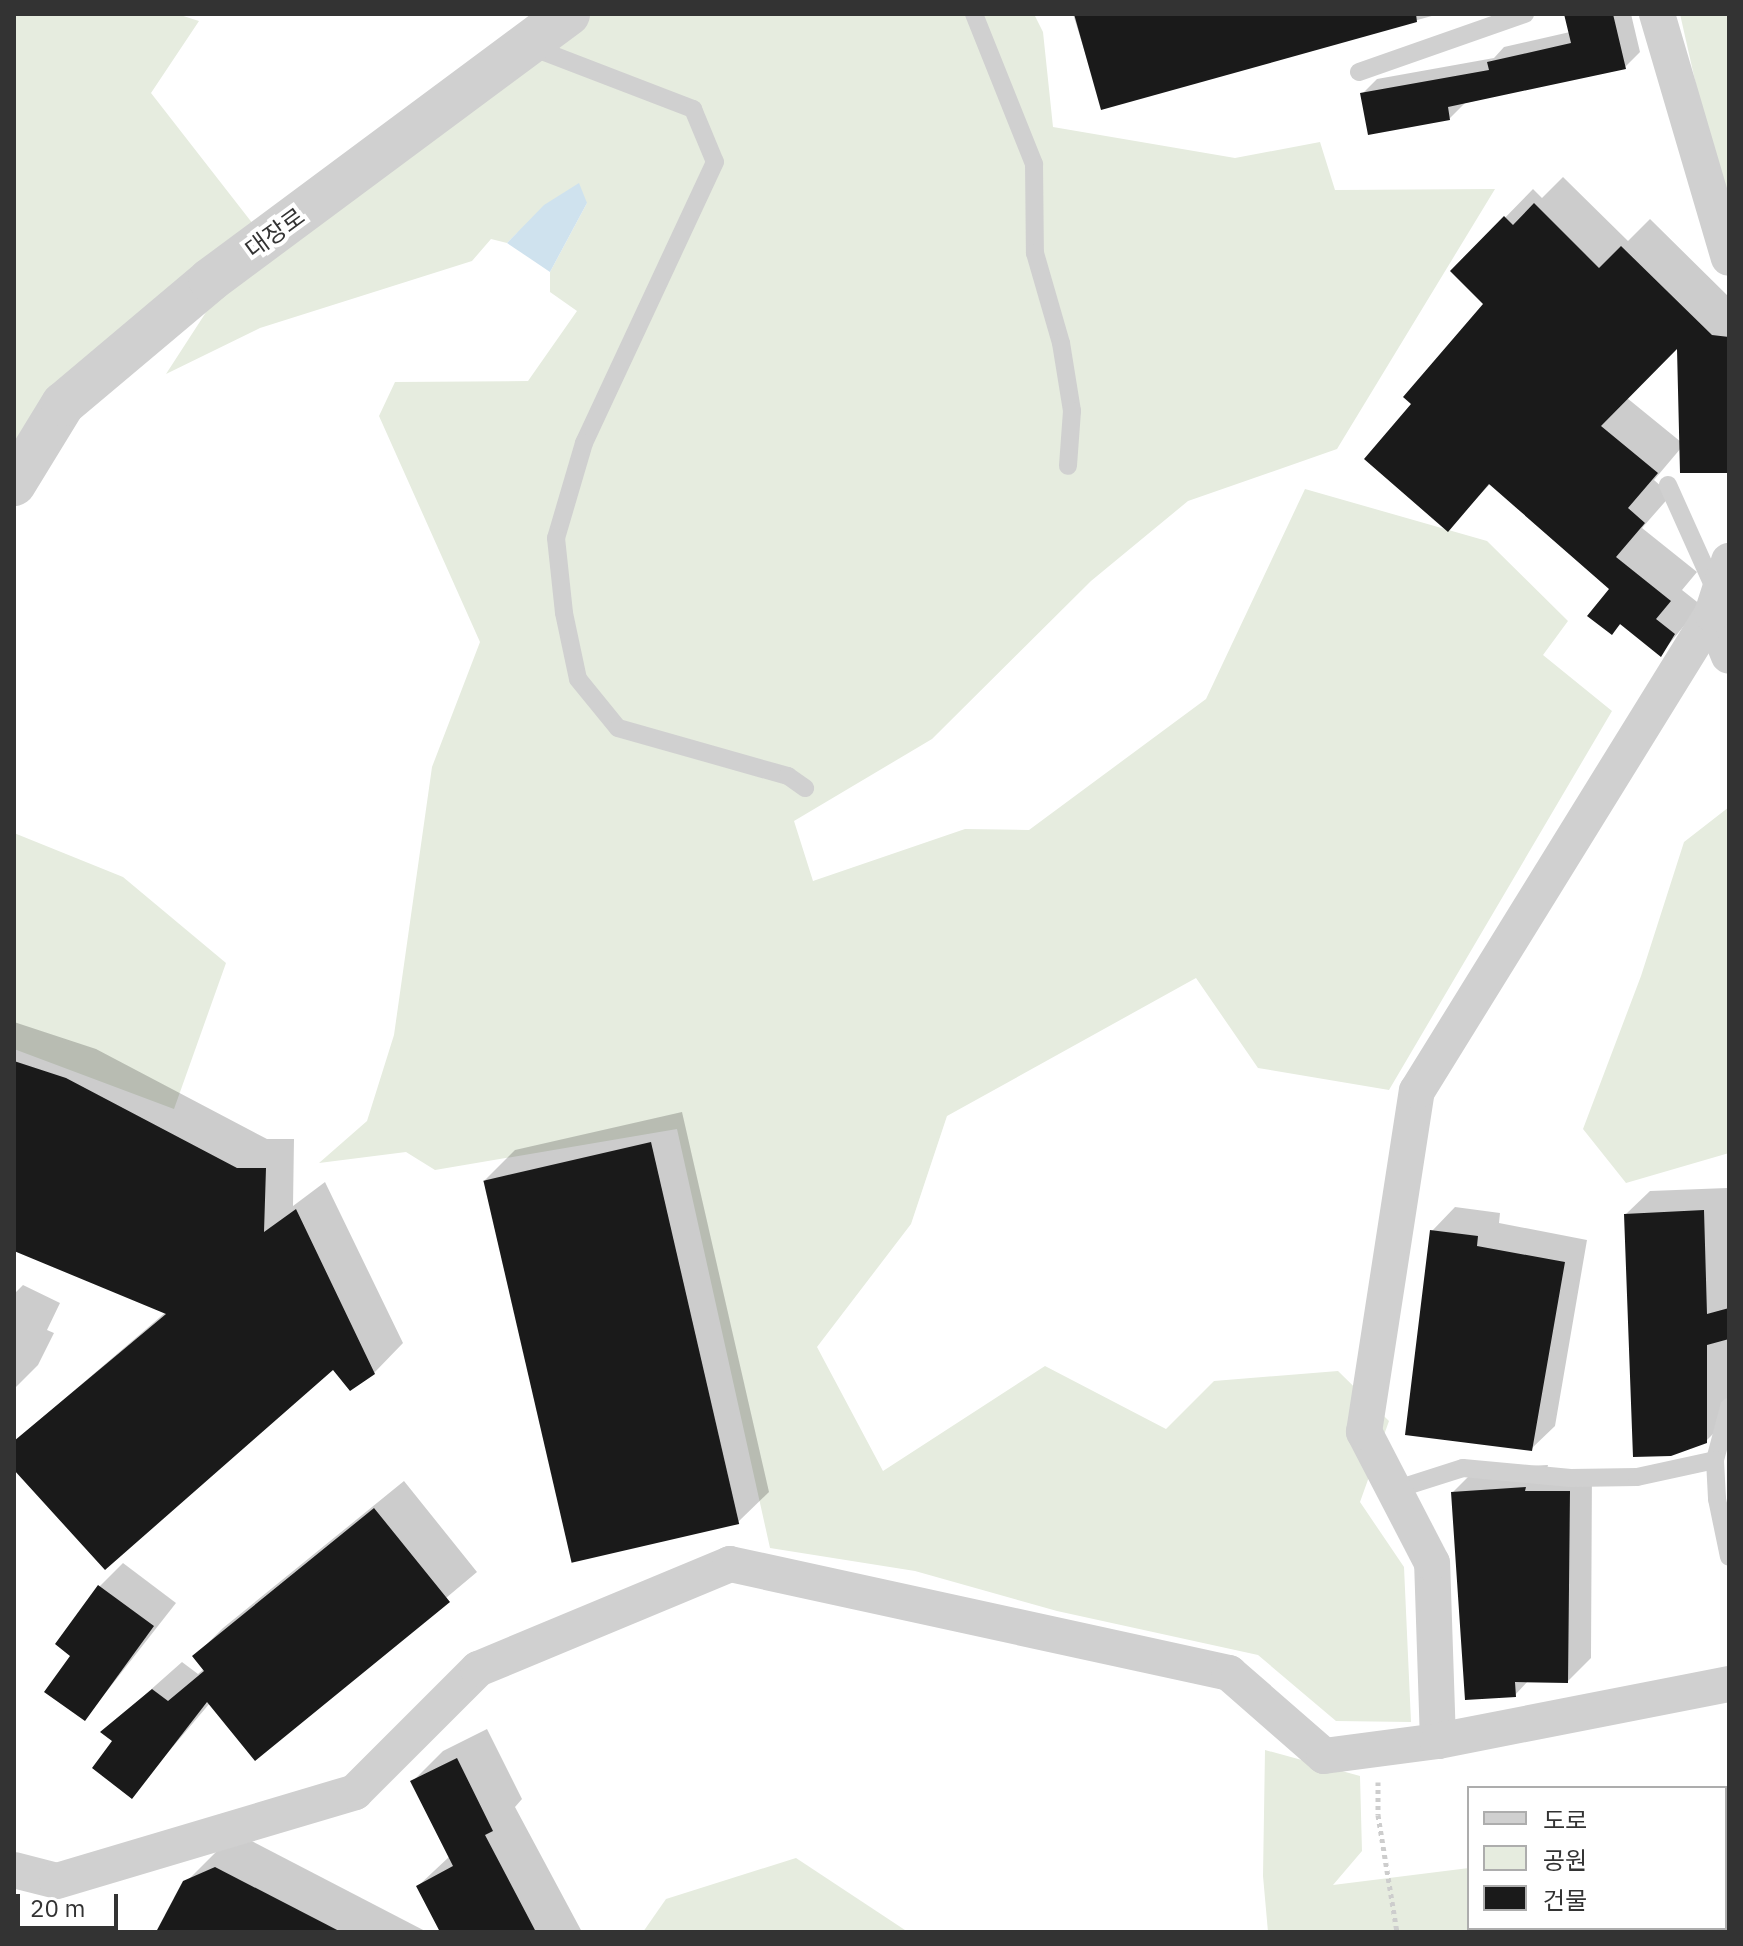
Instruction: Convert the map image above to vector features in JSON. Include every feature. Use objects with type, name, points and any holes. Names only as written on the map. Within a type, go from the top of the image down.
[{"type":"street","name":"대장로","points":[[14,484],[63,404],[210,280],[568,14]]},
{"type":"street","points":[[1657,14],[1729,258]]},
{"type":"street","points":[[1438,1741],[1432,1563],[1364,1432],[1417,1091],[1715,605],[1729,561]]},
{"type":"street","points":[[1715,605],[1729,656]]},
{"type":"street","points":[[14,1870],[57,1881],[355,1792],[478,1669],[730,1564],[1229,1673],[1324,1756],[1438,1741],[1729,1684]]},
{"type":"lane","points":[[974,14],[1034,164],[1035,253],[1061,343],[1072,411],[1068,466]]},
{"type":"lane","points":[[1359,72],[1525,14]]},
{"type":"lane","points":[[527,45],[693,109],[715,162],[584,443],[556,538],[564,613],[578,679],[618,728],[788,776],[805,788]]},
{"type":"lane","points":[[1668,485],[1715,605]]},
{"type":"lane","points":[[1729,1407],[1715,1460],[1717,1499],[1729,1557]]},
{"type":"lane","points":[[1394,1490],[1463,1468],[1571,1478],[1637,1477],[1715,1460]]},
{"type":"path","points":[[1379,1749],[1378,1815],[1397,1932]]},
{"type":"green space","points":[[14,14],[177,14],[199,21],[151,93],[253,224],[14,456]]},
{"type":"green space","points":[[592,14],[1034,14],[1043,32],[1053,127],[1235,158],[1320,142],[1335,190],[1495,189],[1337,449],[1188,501],[1091,581],[932,739],[794,821],[813,881],[965,829],[1029,830],[1206,699],[1305,489],[1487,541],[1568,621],[1543,655],[1612,711],[1389,1090],[1258,1068],[1196,978],[947,1116],[911,1224],[817,1347],[883,1471],[1045,1366],[1166,1429],[1214,1381],[1338,1371],[1389,1421],[1360,1502],[1404,1567],[1411,1722],[1336,1721],[1258,1655],[1057,1611],[915,1571],[770,1548],[677,1129],[435,1170],[406,1152],[319,1163],[367,1121],[394,1035],[432,767],[480,642],[379,416],[395,382],[528,381],[577,311],[550,292],[550,272],[587,203],[517,233],[507,243],[491,239],[472,261],[260,328],[166,374],[212,303]]},
{"type":"green space","points":[[1680,14],[1729,14],[1729,228],[1701,107]]},
{"type":"green space","points":[[1729,807],[1729,1153],[1626,1183],[1583,1129],[1641,976],[1684,842]]},
{"type":"green space","points":[[14,833],[123,877],[226,963],[174,1109],[14,1049]]},
{"type":"green space","points":[[1265,1750],[1360,1776],[1362,1851],[1333,1885],[1467,1868],[1467,1930],[1520,1932],[1268,1932],[1263,1876]]},
{"type":"green space","points":[[796,1858],[908,1932],[643,1932],[666,1899]]},
{"type":"water","points":[[579,183],[587,203],[550,272],[507,243],[544,205]]},
{"type":"building","points":[[1074,14],[1416,14],[1417,22],[1101,110]]},
{"type":"building","points":[[1564,14],[1613,14],[1626,69],[1448,107],[1450,120],[1368,135],[1360,93],[1489,70],[1487,62],[1571,43]]},
{"type":"building","points":[[1534,203],[1599,268],[1621,246],[1712,335],[1729,337],[1729,473],[1680,473],[1677,349],[1601,426],[1658,473],[1628,508],[1645,523],[1616,557],[1671,601],[1656,619],[1675,634],[1661,657],[1620,624],[1612,635],[1587,616],[1609,589],[1489,484],[1448,532],[1364,459],[1411,404],[1403,397],[1483,304],[1450,271],[1504,216],[1513,225]]},
{"type":"building","points":[[14,1061],[66,1078],[237,1168],[266,1168],[264,1232],[296,1209],[375,1374],[350,1391],[333,1370],[105,1570],[14,1470],[14,1441],[166,1314],[14,1251]]},
{"type":"building","points":[[651,1142],[739,1524],[572,1563],[483,1181]]},
{"type":"building","points":[[1704,1210],[1707,1314],[1729,1308],[1729,1339],[1707,1345],[1707,1443],[1671,1456],[1633,1457],[1624,1214]]},
{"type":"building","points":[[1430,1230],[1478,1236],[1477,1246],[1565,1262],[1532,1451],[1405,1435]]},
{"type":"building","points":[[1526,1487],[1525,1491],[1570,1491],[1568,1683],[1515,1682],[1516,1697],[1465,1700],[1451,1492]]},
{"type":"building","points":[[374,1508],[450,1602],[255,1761],[207,1702],[132,1799],[92,1768],[112,1741],[100,1732],[152,1689],[168,1701],[204,1671],[192,1656]]},
{"type":"building","points":[[98,1585],[154,1626],[85,1721],[44,1692],[70,1656],[55,1644]]},
{"type":"building","points":[[457,1758],[493,1831],[485,1835],[536,1932],[440,1932],[416,1886],[453,1866],[410,1781]]},
{"type":"building","points":[[215,1867],[341,1932],[156,1932],[183,1881]]}]
